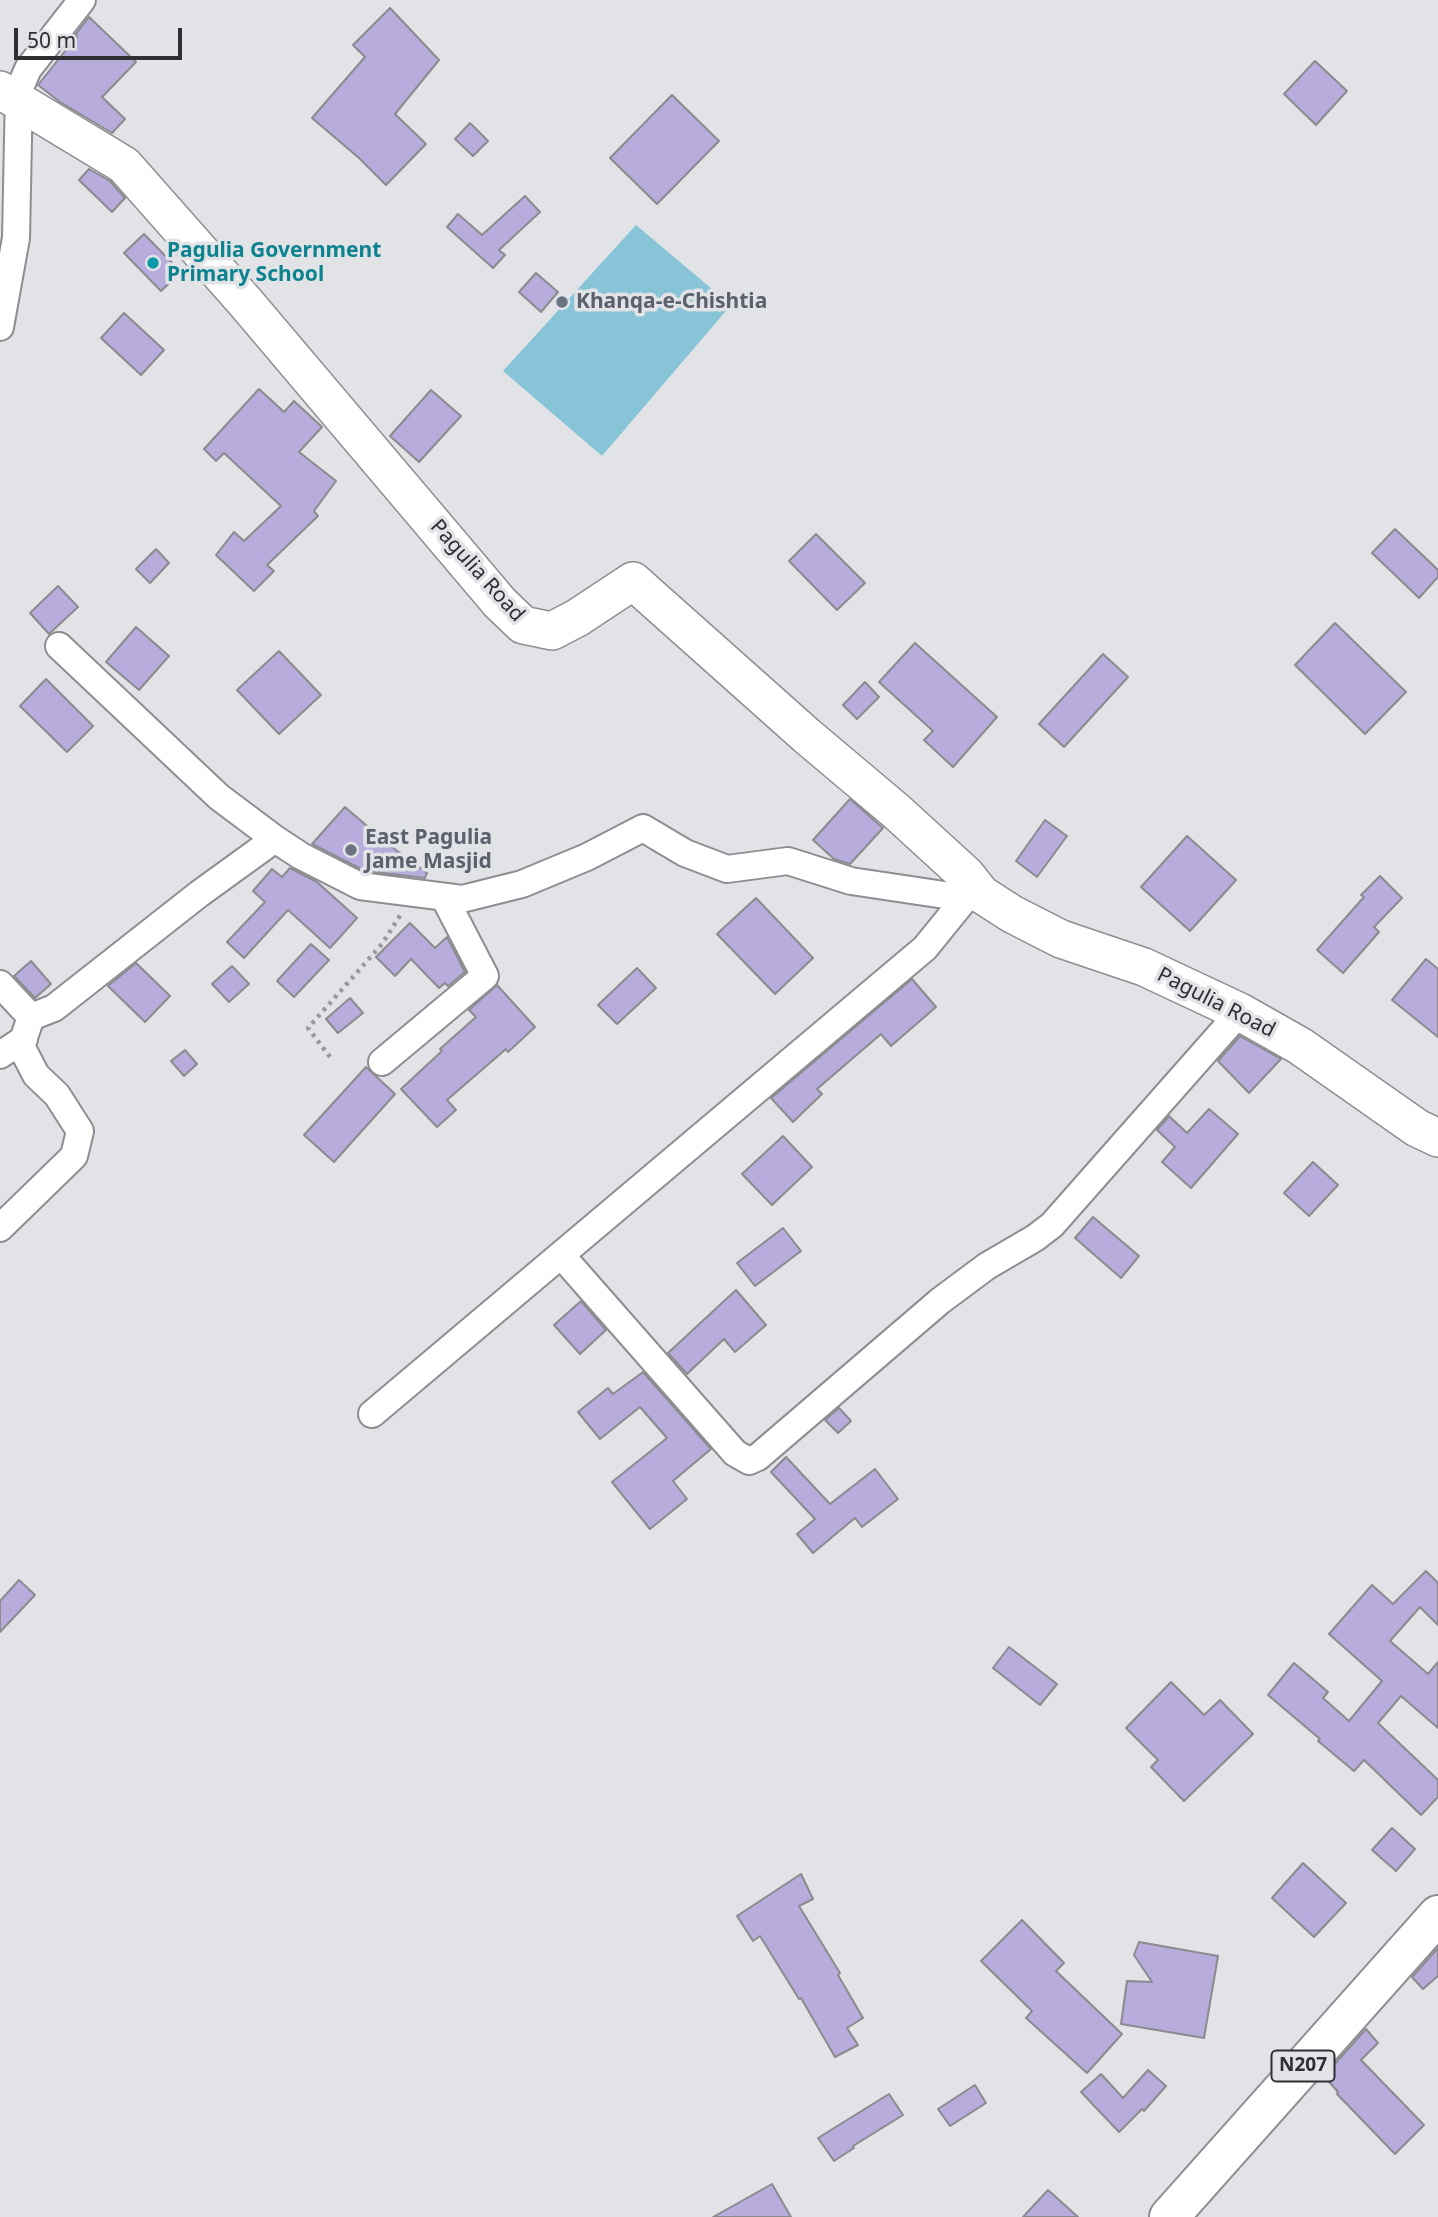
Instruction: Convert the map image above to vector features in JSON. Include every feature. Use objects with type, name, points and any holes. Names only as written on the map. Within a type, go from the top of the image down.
[{"type":"highway","name":"N207","points":[[1181,2211],[1438,1915]]},
{"type":"street","points":[[0,327],[16,238],[9,95],[19,90],[28,69],[82,0]]},
{"type":"street","name":"Pagulia Road","points":[[9,95],[124,165],[246,303],[500,603],[523,625],[552,631],[634,581],[966,875],[975,894],[1060,939],[1144,967],[1240,1012],[1300,1046],[1417,1128],[1438,1138]]},
{"type":"street","points":[[59,646],[219,797],[301,856],[360,886],[462,899],[522,884],[587,857],[643,828],[685,853],[727,869],[788,861],[851,881],[951,896],[975,894]]},
{"type":"street","points":[[0,1055],[27,1028],[275,839]]},
{"type":"street","points":[[372,1414],[925,948],[975,894]]},
{"type":"street","points":[[382,1062],[485,976],[444,897]]},
{"type":"street","points":[[0,984],[27,1028],[21,1046],[36,1075],[57,1096],[80,1131],[74,1156],[0,1228]]},
{"type":"street","points":[[561,1255],[735,1453],[749,1461],[758,1457],[940,1301],[987,1266],[1052,1225],[1240,1012]]},
{"type":"path","points":[[330,1057],[308,1028],[382,944],[401,916],[405,892]]},
{"type":"water","points":[[636,225],[731,305],[602,456],[503,371]]},
{"type":"building","points":[[390,8],[439,60],[395,114],[426,144],[386,185],[312,118],[365,57],[353,45]]},
{"type":"building","points":[[89,17],[136,62],[102,97],[125,119],[112,133],[60,102],[38,85]]},
{"type":"building","points":[[1315,61],[1347,91],[1316,125],[1284,94]]},
{"type":"building","points":[[672,95],[719,141],[657,204],[610,158]]},
{"type":"building","points":[[470,123],[488,141],[473,156],[455,139]]},
{"type":"building","points":[[89,169],[110,181],[125,198],[112,212],[79,180]]},
{"type":"building","points":[[525,196],[540,212],[499,250],[505,255],[493,268],[447,227],[458,214],[482,235]]},
{"type":"building","name":"Pagulia Government Primary School","points":[[144,234],[181,272],[161,291],[124,253]]},
{"type":"building","points":[[536,273],[558,292],[541,312],[519,292]]},
{"type":"building","points":[[124,313],[164,350],[141,375],[101,338]]},
{"type":"building","points":[[259,389],[284,412],[294,401],[322,427],[299,452],[336,481],[314,511],[318,516],[267,565],[274,571],[254,591],[216,555],[234,532],[244,541],[281,506],[224,453],[216,461],[204,449]]},
{"type":"building","points":[[431,390],[461,416],[419,462],[390,436]]},
{"type":"building","points":[[1395,529],[1438,570],[1438,577],[1419,598],[1372,553]]},
{"type":"building","points":[[816,534],[865,583],[837,610],[789,561]]},
{"type":"building","points":[[156,549],[169,563],[150,583],[136,569]]},
{"type":"building","points":[[58,586],[78,607],[49,634],[30,613]]},
{"type":"building","points":[[1335,623],[1406,692],[1365,734],[1295,665]]},
{"type":"building","points":[[136,627],[169,656],[139,690],[106,662]]},
{"type":"building","points":[[915,643],[997,717],[953,767],[924,740],[933,731],[879,682]]},
{"type":"building","points":[[279,651],[321,695],[279,734],[237,690]]},
{"type":"building","points":[[1103,654],[1128,677],[1064,747],[1039,724]]},
{"type":"building","points":[[46,679],[93,726],[67,752],[20,706]]},
{"type":"building","points":[[865,682],[879,697],[857,719],[843,705]]},
{"type":"building","points":[[850,799],[883,828],[850,864],[834,859],[813,840]]},
{"type":"building","name":"East Pagulia Jame Masjid","points":[[345,807],[427,873],[425,878],[365,871],[312,844]]},
{"type":"building","points":[[1045,820],[1067,836],[1037,877],[1016,861]]},
{"type":"building","points":[[1187,836],[1236,880],[1190,931],[1141,887]]},
{"type":"building","points":[[290,868],[317,882],[357,918],[330,948],[288,910],[244,958],[227,942],[265,902],[253,891],[272,869],[282,877]]},
{"type":"building","points":[[1380,876],[1402,898],[1374,927],[1379,932],[1343,973],[1317,950],[1364,897],[1361,895]]},
{"type":"building","points":[[756,898],[813,958],[775,994],[717,934]]},
{"type":"building","points":[[410,923],[435,948],[447,937],[465,972],[448,986],[445,983],[439,988],[411,959],[395,976],[376,957]]},
{"type":"building","points":[[311,944],[329,960],[294,997],[277,981]]},
{"type":"building","points":[[1426,959],[1438,969],[1438,1037],[1392,1000]]},
{"type":"building","points":[[31,961],[51,984],[35,998],[14,976]]},
{"type":"building","points":[[136,963],[170,996],[145,1022],[108,986]]},
{"type":"building","points":[[232,966],[249,984],[229,1002],[212,984]]},
{"type":"building","points":[[637,968],[656,988],[617,1024],[598,1005]]},
{"type":"building","points":[[912,979],[936,1007],[891,1046],[881,1034],[817,1089],[822,1094],[793,1122],[771,1098]]},
{"type":"building","points":[[497,985],[535,1027],[447,1100],[456,1110],[437,1127],[401,1089],[476,1017],[469,1010]]},
{"type":"building","points":[[350,998],[363,1013],[338,1033],[326,1019]]},
{"type":"building","points":[[1240,1036],[1281,1059],[1249,1093],[1218,1061]]},
{"type":"building","points":[[185,1050],[197,1064],[184,1076],[171,1061]]},
{"type":"building","points":[[366,1067],[395,1094],[334,1162],[304,1135]]},
{"type":"building","points":[[1209,1109],[1238,1134],[1191,1188],[1162,1162],[1175,1147],[1157,1130],[1169,1116],[1187,1133]]},
{"type":"building","points":[[783,1136],[812,1167],[772,1205],[742,1174]]},
{"type":"building","points":[[1313,1162],[1338,1185],[1309,1216],[1284,1193]]},
{"type":"building","points":[[1093,1217],[1139,1256],[1121,1278],[1075,1238]]},
{"type":"building","points":[[783,1228],[801,1251],[755,1286],[737,1263]]},
{"type":"building","points":[[736,1290],[766,1325],[735,1352],[724,1339],[687,1374],[668,1353]]},
{"type":"building","points":[[581,1301],[606,1330],[580,1354],[554,1325]]},
{"type":"building","points":[[643,1372],[711,1449],[673,1481],[687,1499],[650,1529],[612,1482],[667,1438],[640,1407],[600,1439],[578,1412],[608,1388],[613,1394]]},
{"type":"building","points":[[839,1408],[851,1421],[838,1433],[825,1420]]},
{"type":"building","points":[[786,1457],[830,1504],[875,1469],[898,1499],[862,1527],[855,1518],[813,1553],[797,1534],[815,1519],[771,1472]]},
{"type":"building","points":[[1426,1571],[1438,1583],[1438,1625],[1420,1607],[1390,1641],[1428,1674],[1438,1662],[1438,1728],[1401,1696],[1378,1723],[1438,1780],[1438,1797],[1421,1815],[1364,1760],[1354,1771],[1268,1695],[1294,1663],[1328,1692],[1323,1698],[1349,1721],[1382,1681],[1329,1634],[1372,1585],[1393,1604]]},
{"type":"building","points":[[19,1580],[35,1595],[0,1632],[0,1601]]},
{"type":"building","points":[[1009,1647],[1057,1684],[1040,1705],[993,1668]]},
{"type":"building","points":[[1171,1682],[1204,1715],[1220,1700],[1253,1734],[1184,1801],[1151,1767],[1158,1760],[1126,1728]]},
{"type":"building","points":[[1392,1828],[1415,1849],[1396,1871],[1372,1850]]},
{"type":"building","points":[[1303,1863],[1346,1903],[1314,1937],[1272,1898]]},
{"type":"building","points":[[801,1874],[813,1899],[799,1906],[840,1973],[838,1975],[863,2018],[847,2028],[858,2045],[835,2057],[801,1998],[799,1999],[760,1936],[753,1941],[737,1916]]},
{"type":"building","points":[[1022,1920],[1064,1963],[1056,1971],[1122,2034],[1087,2073],[1026,2018],[1032,2011],[981,1961]]},
{"type":"building","points":[[1139,1942],[1218,1956],[1204,2038],[1121,2024],[1127,1981],[1152,1982],[1134,1955]]},
{"type":"building","points":[[1438,1948],[1438,1976],[1423,1989],[1412,1977]]},
{"type":"building","points":[[1366,2029],[1378,2043],[1361,2060],[1424,2125],[1395,2154],[1337,2094],[1324,2076]]},
{"type":"building","points":[[1148,2070],[1166,2086],[1144,2111],[1142,2109],[1119,2132],[1081,2092],[1101,2074],[1123,2098]]},
{"type":"building","points":[[975,2085],[986,2103],[950,2126],[938,2109]]},
{"type":"building","points":[[889,2094],[903,2115],[834,2161],[818,2138]]},
{"type":"building","points":[[772,2184],[791,2217],[713,2217]]},
{"type":"building","points":[[1048,2190],[1078,2217],[1023,2217]]},
{"type":"place","name":"Pagulia Government Primary School","points":[[153,263]]},
{"type":"place","name":"Khanqa-e-Chishtia","points":[[562,302]]},
{"type":"place","name":"East Pagulia Jame Masjid","points":[[351,850]]}]
